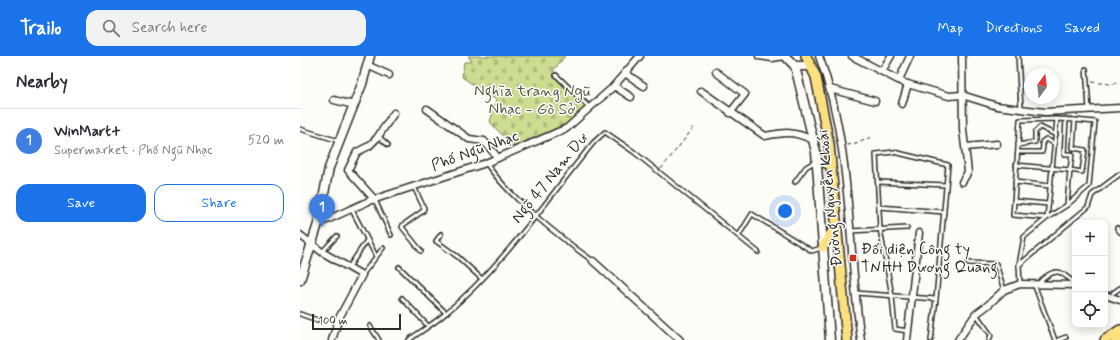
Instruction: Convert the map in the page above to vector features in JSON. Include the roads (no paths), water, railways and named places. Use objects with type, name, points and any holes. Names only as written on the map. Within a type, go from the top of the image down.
[{"type":"highway","points":[[1116,340],[1120,337]]},
{"type":"main road","name":"Đường Nguyễn Khoái","points":[[806,56],[809,66],[816,77],[824,110],[832,167],[847,340]]},
{"type":"main road","points":[[823,247],[837,224]]},
{"type":"main road","points":[[1106,340],[1120,330]]},
{"type":"street","points":[[300,280],[303,265],[312,244],[318,224],[329,168],[354,106],[370,56]]},
{"type":"street","name":"Phố Ngũ Nhạc","points":[[318,224],[375,200],[486,163],[567,128],[614,86],[640,56]]},
{"type":"street","points":[[759,56],[772,58],[785,56],[795,66],[809,66]]},
{"type":"street","name":"Đường Nguyễn Khoái","points":[[819,56],[830,89],[842,146],[854,293],[861,340]]},
{"type":"street","points":[[852,56],[908,84],[949,96],[962,95],[997,106],[1045,112],[1120,108]]},
{"type":"street","points":[[882,71],[890,56]]},
{"type":"street","points":[[899,80],[910,56]]},
{"type":"street","points":[[962,56],[963,130],[968,172],[962,182]]},
{"type":"street","points":[[367,65],[389,75]]},
{"type":"street","name":"Đường Nguyễn Khoái","points":[[795,66],[817,161],[830,340]]},
{"type":"street","points":[[716,72],[745,94],[730,113]]},
{"type":"street","points":[[625,73],[644,86]]},
{"type":"street","points":[[902,104],[908,84]]},
{"type":"street","points":[[614,86],[631,98]]},
{"type":"street","points":[[830,89],[875,101]]},
{"type":"street","points":[[701,91],[730,113],[765,136],[795,132],[813,140]]},
{"type":"street","points":[[334,100],[354,106]]},
{"type":"street","points":[[427,109],[469,139],[484,141],[498,158]]},
{"type":"street","points":[[375,200],[348,170],[357,152],[368,146],[378,136],[394,113]]},
{"type":"street","points":[[966,147],[998,144]]},
{"type":"street","points":[[817,161],[832,167]]},
{"type":"street","points":[[907,340],[919,233]]},
{"type":"street","points":[[300,235],[322,252],[362,276],[339,318],[332,340]]},
{"type":"street","points":[[593,261],[680,340]]},
{"type":"street","points":[[958,340],[976,314],[1004,290],[1020,284],[1072,284]]},
{"type":"street","points":[[1108,296],[1120,300]]},
{"type":"lane","points":[[1018,56],[1021,109]]},
{"type":"lane","points":[[1086,69],[1089,109]]},
{"type":"lane","points":[[556,75],[590,108]]},
{"type":"lane","points":[[1047,218],[1057,119]]},
{"type":"lane","points":[[1066,119],[1064,154],[1072,154],[1067,204]]},
{"type":"lane","points":[[1020,284],[1019,265],[1024,237],[1089,186],[1096,122],[1066,119],[1020,120],[1013,215],[1047,218]]},
{"type":"lane","points":[[1016,165],[1082,172],[1085,150],[1073,148],[1075,120]]},
{"type":"lane","points":[[1018,145],[1035,142],[1035,132],[1040,127],[1056,135]]},
{"type":"lane","points":[[300,129],[339,141]]},
{"type":"lane","name":"Ngõ 47 Nam Dư","points":[[409,340],[446,314],[482,278],[512,245],[602,133],[607,133],[634,152],[739,235],[758,252]]},
{"type":"lane","points":[[378,136],[388,144]]},
{"type":"lane","points":[[1018,152],[1042,152],[1044,146],[1042,142],[1046,139],[1055,144]]},
{"type":"lane","points":[[908,331],[895,329],[892,296],[880,229],[876,154],[894,152],[948,165],[931,340]]},
{"type":"lane","points":[[795,182],[806,167],[817,161]]},
{"type":"lane","points":[[486,163],[498,179],[536,215],[593,261]]},
{"type":"lane","points":[[1019,265],[1088,208],[1092,195],[1120,174]]},
{"type":"lane","points":[[878,182],[946,185]]},
{"type":"lane","points":[[1015,182],[1050,186]]},
{"type":"lane","points":[[414,187],[424,208],[423,211],[403,225],[402,228],[421,251]]},
{"type":"lane","points":[[375,200],[392,235]]},
{"type":"lane","points":[[1014,201],[1048,204]]},
{"type":"lane","points":[[879,207],[944,212]]},
{"type":"lane","points":[[352,210],[376,256]]},
{"type":"lane","points":[[739,235],[752,214],[812,251],[823,247]]},
{"type":"lane","points":[[850,231],[907,228]]},
{"type":"lane","points":[[1117,228],[1120,232]]},
{"type":"lane","points":[[441,234],[436,241],[458,257],[482,278]]},
{"type":"lane","points":[[322,252],[337,236]]},
{"type":"lane","points":[[349,267],[367,240]]},
{"type":"lane","points":[[362,276],[383,248]]},
{"type":"lane","points":[[968,264],[996,264],[1004,290]]},
{"type":"lane","points":[[399,267],[446,314]]},
{"type":"lane","points":[[1054,340],[1036,284],[1042,279],[1056,272],[1061,273],[1072,282]]},
{"type":"lane","points":[[1113,293],[1120,288]]},
{"type":"lane","points":[[854,293],[936,298]]},
{"type":"lane","points":[[402,298],[428,326]]},
{"type":"lane","points":[[300,314],[317,320]]},
{"type":"lane","points":[[976,314],[991,335],[989,340]]},
{"type":"lane","points":[[370,326],[379,340]]},
{"type":"lane","points":[[1058,340],[1066,337]]},
{"type":"place","name":"WinMart+","points":[[322,227]]},
{"type":"place","name":"Đối diện Công ty TNHH Dương Quang","points":[[853,258]]},
{"type":"park label","name":"Nghĩa trang Ngũ Nhạc - Gò Sở","points":[[532,100]]}]
